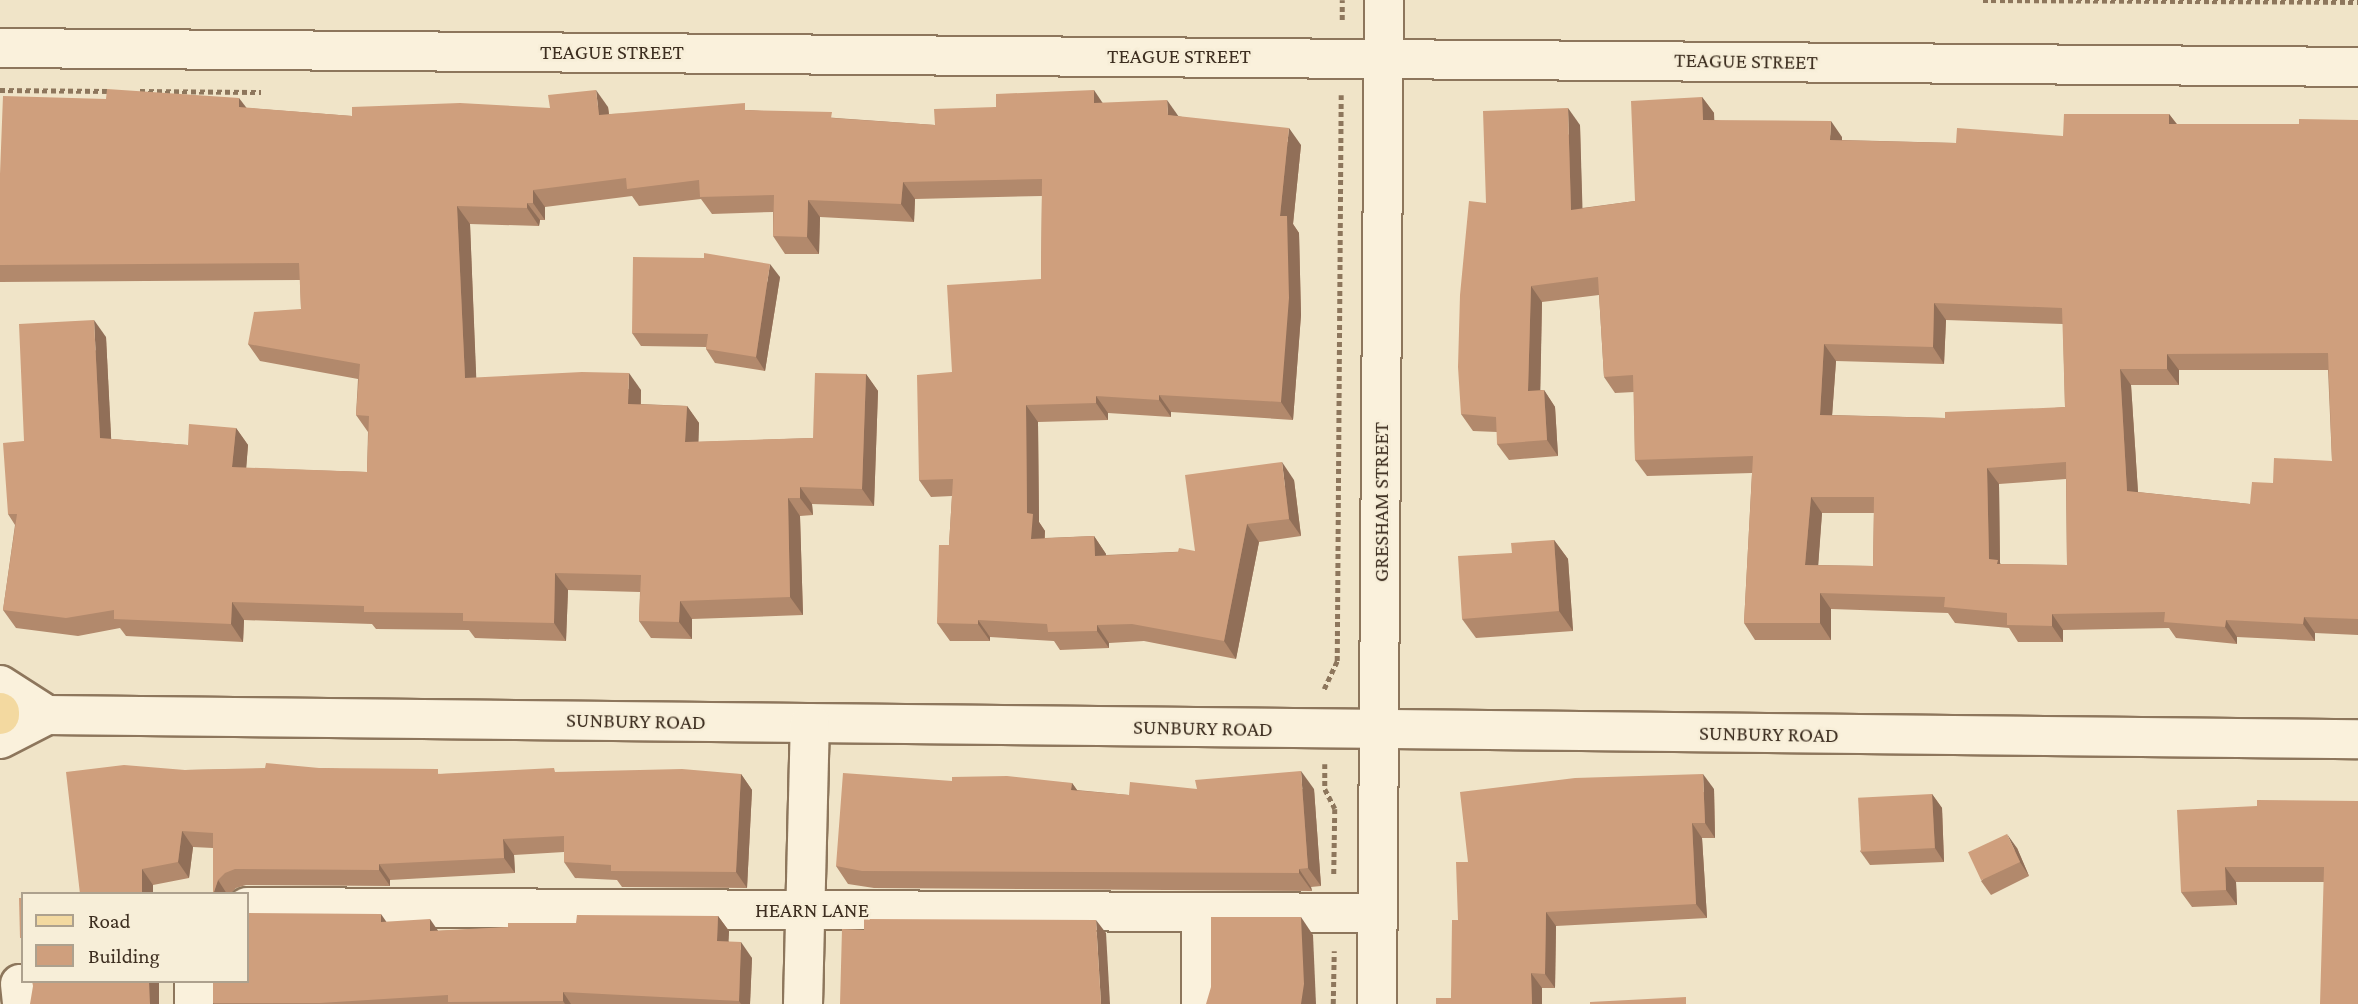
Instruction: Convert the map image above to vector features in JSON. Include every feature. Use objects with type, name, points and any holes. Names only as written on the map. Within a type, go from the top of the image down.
[{"type":"street","name":"GRESHAM STREET","points":[[1377,1004],[1384,0]]},
{"type":"street","name":"TEAGUE STREET","points":[[0,48],[2358,67]]},
{"type":"street","points":[[0,685],[47,715]]},
{"type":"street","name":"SUNBURY ROAD","points":[[0,739],[47,715],[2358,739]]},
{"type":"street","points":[[803,1004],[810,723]]},
{"type":"street","name":"HEARN LANE","points":[[248,907],[1378,913]]},
{"type":"street","points":[[1200,1004],[1201,912]]},
{"type":"street","points":[[194,983],[194,1004]]},
{"type":"path","points":[[1333,1004],[1335,809],[1325,789],[1323,690],[1337,661],[1342,0]]},
{"type":"path","points":[[1983,0],[2358,2]]},
{"type":"building","points":[[107,89],[239,98],[239,107],[352,116],[352,107],[460,103],[550,108],[548,95],[596,90],[599,115],[745,103],[745,110],[832,112],[831,118],[935,125],[934,109],[996,107],[996,94],[1094,90],[1094,103],[1167,100],[1168,115],[1289,128],[1280,216],[1287,216],[1289,298],[1281,402],[1159,395],[1159,400],[1096,396],[1096,403],[1026,405],[1027,513],[1033,514],[1031,539],[1094,536],[1095,556],[1178,552],[1179,548],[1195,551],[1185,475],[1282,462],[1289,519],[1247,524],[1224,641],[1132,624],[1097,625],[1097,631],[1048,632],[1047,624],[978,620],[978,624],[937,623],[939,545],[949,545],[953,479],[919,480],[917,375],[952,372],[947,285],[1041,279],[1042,179],[903,182],[901,204],[808,200],[807,237],[773,236],[774,195],[700,197],[699,180],[627,189],[626,178],[533,190],[533,203],[527,203],[527,208],[457,206],[465,378],[582,372],[629,373],[628,404],[687,406],[685,442],[813,438],[815,373],[866,374],[862,489],[800,487],[800,498],[788,498],[790,597],[680,601],[679,622],[639,621],[641,575],[555,573],[554,623],[463,621],[463,613],[364,612],[364,606],[232,602],[231,624],[114,619],[114,610],[66,618],[3,610],[17,514],[8,514],[3,443],[24,441],[19,324],[94,320],[100,438],[188,445],[189,424],[236,428],[232,467],[367,472],[369,416],[356,415],[360,364],[248,344],[254,312],[301,309],[299,263],[0,265],[3,96],[106,99]]},
{"type":"building","points":[[1702,97],[1703,120],[1831,121],[1830,140],[1956,143],[1957,128],[2063,136],[2064,114],[2169,114],[2169,124],[2299,124],[2299,119],[2358,120],[2358,619],[2304,617],[2303,624],[2226,620],[2225,627],[2164,622],[2165,612],[2052,614],[2052,626],[2007,625],[2007,613],[1944,607],[1945,597],[1820,593],[1820,623],[1744,623],[1753,456],[1635,460],[1633,375],[1604,377],[1598,277],[1531,286],[1528,391],[1544,390],[1547,440],[1497,444],[1496,417],[1461,414],[1458,367],[1460,295],[1469,201],[1486,203],[1483,111],[1568,108],[1571,210],[1635,201],[1631,101]],"holes":[[[1934,303],[2062,308],[2065,407],[1945,412],[1945,418],[1820,415],[1824,344],[1933,347]],[[2328,353],[2332,461],[2274,458],[2273,483],[2252,482],[2250,504],[2127,491],[2120,369],[2167,369],[2167,354]],[[2066,462],[2067,565],[1997,564],[1998,560],[1989,559],[1987,468]],[[1811,497],[1874,497],[1873,566],[1805,565]]]},
{"type":"building","points":[[704,253],[770,264],[756,357],[706,349],[708,334],[632,333],[633,257],[704,258]]},
{"type":"building","points":[[1554,540],[1559,611],[1462,619],[1458,556],[1512,553],[1511,543]]},
{"type":"building","points":[[266,763],[319,768],[438,769],[438,774],[554,768],[555,772],[682,769],[741,774],[736,872],[611,871],[611,865],[564,862],[564,836],[503,839],[504,858],[379,864],[379,870],[235,869],[218,880],[213,892],[213,833],[182,831],[178,862],[142,869],[142,892],[80,892],[66,772],[124,765],[185,770],[265,768]]},
{"type":"building","points":[[1301,771],[1308,868],[1299,869],[1299,873],[862,871],[836,866],[843,773],[952,781],[952,777],[1007,776],[1072,783],[1071,790],[1129,795],[1130,782],[1197,789],[1195,780]]},
{"type":"building","points":[[1703,774],[1705,823],[1692,823],[1696,904],[1546,912],[1545,974],[1531,973],[1532,1004],[1436,1004],[1436,998],[1451,998],[1452,920],[1458,920],[1456,862],[1468,862],[1460,792],[1575,778]]},
{"type":"building","points":[[1932,794],[1935,848],[1861,852],[1858,798]]},
{"type":"building","points":[[2257,800],[2358,801],[2358,1004],[2320,1004],[2324,867],[2225,867],[2226,890],[2181,892],[2177,810],[2257,806]]},
{"type":"building","points":[[2007,834],[2020,862],[1981,880],[1968,852]]},
{"type":"building","points":[[19,898],[21,898],[21,938]]},
{"type":"building","points":[[248,913],[381,914],[381,922],[430,919],[430,931],[508,927],[508,923],[576,923],[577,915],[718,916],[717,941],[741,942],[739,1001],[563,992],[563,1001],[448,1002],[448,995],[320,1003],[213,1003],[213,983],[248,983]]},
{"type":"building","points":[[1211,917],[1301,917],[1304,984],[1301,1004],[1206,1004],[1211,987]]},
{"type":"building","points":[[864,919],[1096,920],[1101,1004],[840,1004],[842,929],[864,930]]},
{"type":"building","points":[[32,983],[149,983],[150,1004],[30,1004]]},
{"type":"building","points":[[1686,997],[1686,1004],[1590,1004],[1590,1002]]}]
